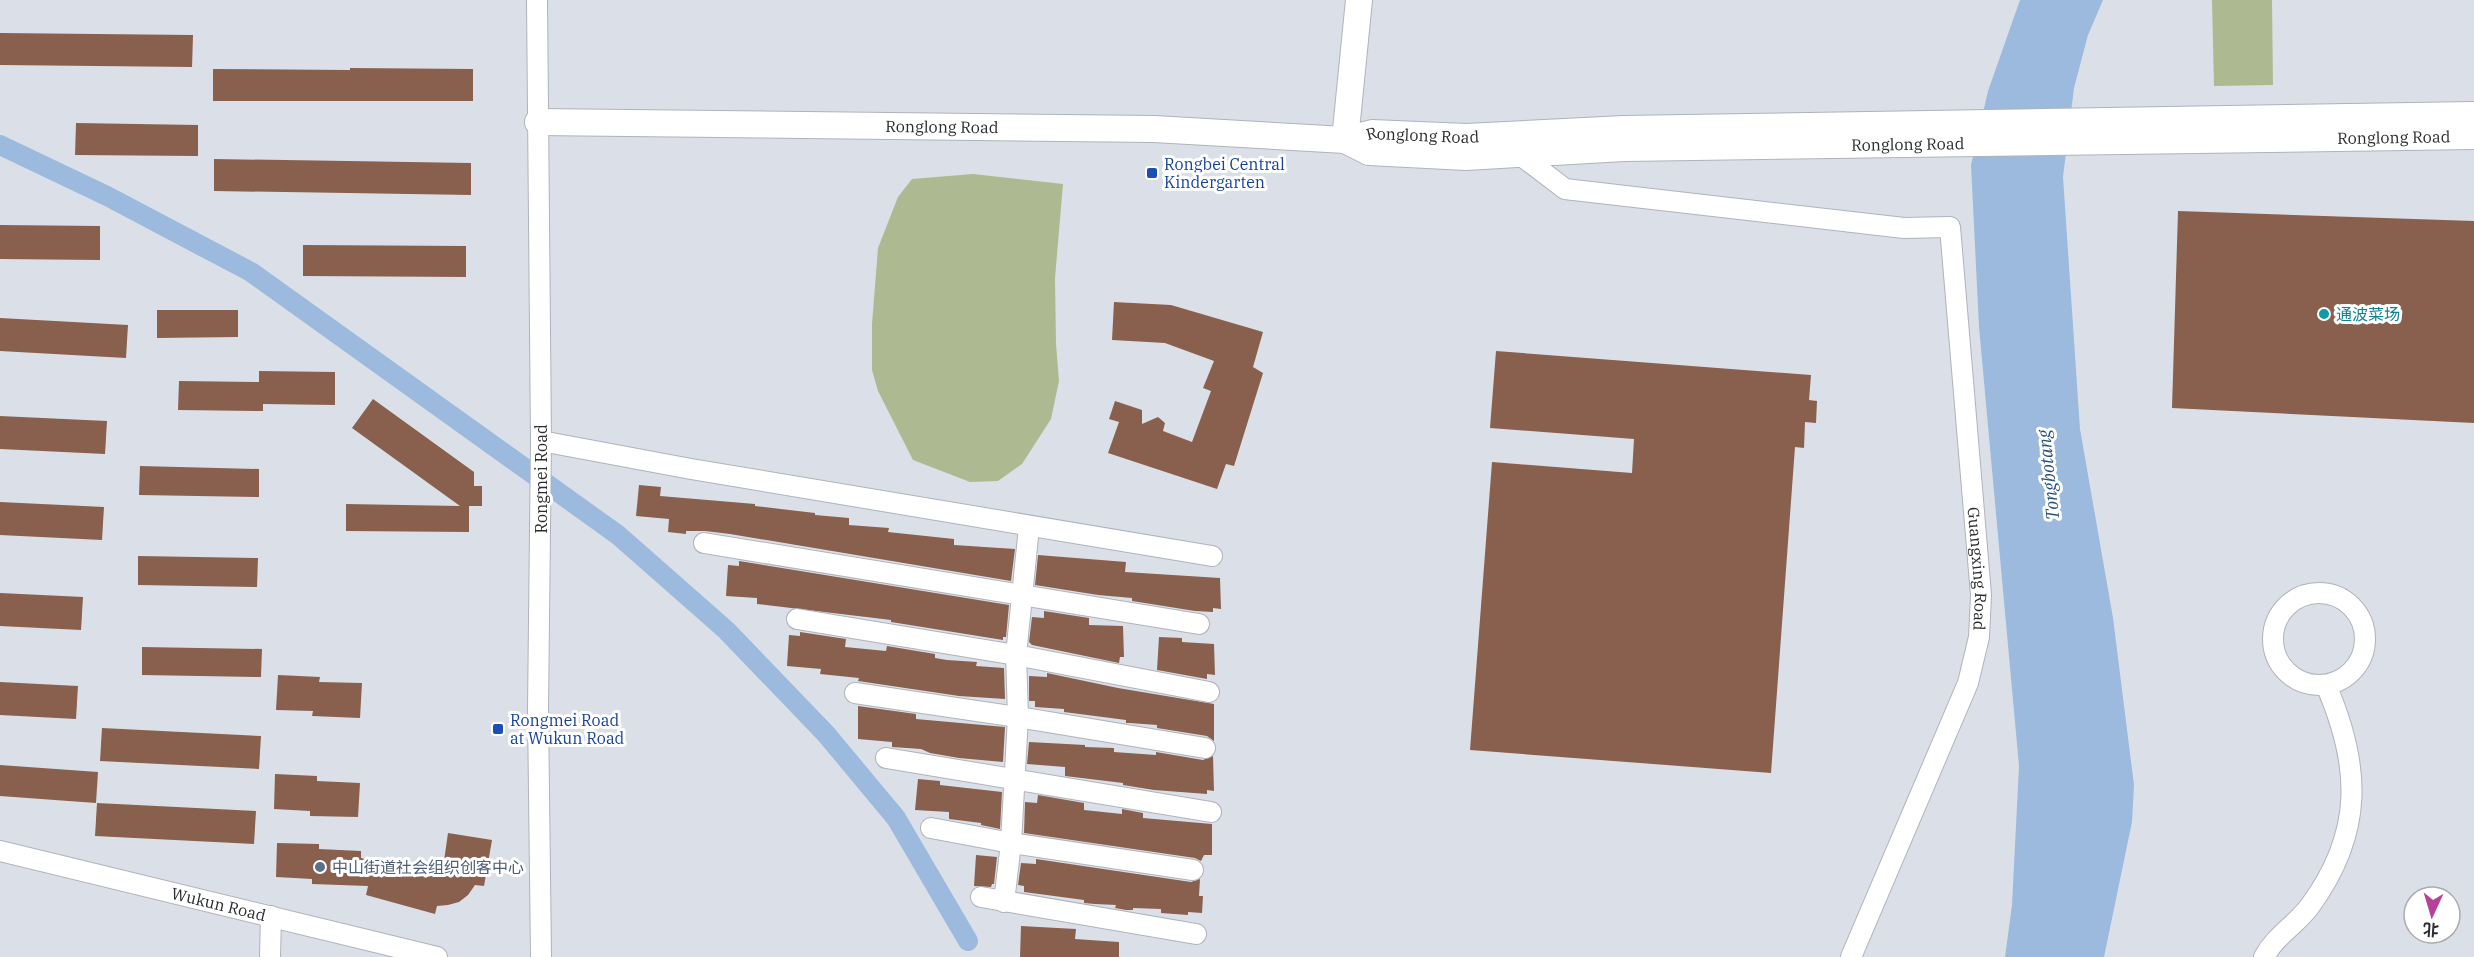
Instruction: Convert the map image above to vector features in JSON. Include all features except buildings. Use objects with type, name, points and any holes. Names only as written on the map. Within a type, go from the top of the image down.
[{"type":"main road","points":[[1345,140],[1359,0]]},
{"type":"main road","name":"Ronglong Road","points":[[1345,140],[1369,152],[1466,157],[1519,154],[1624,139],[2474,115]]},
{"type":"main road","name":"Ronglong Road","points":[[538,122],[1154,129],[1345,140],[1372,133],[1624,139],[2474,136]]},
{"type":"street","name":"Rongmei Road","points":[[537,0],[541,441],[538,722],[541,957]]},
{"type":"street","name":"Guangxing Road","points":[[1519,154],[1564,189],[1904,228],[1950,227],[1981,595],[1979,636],[1968,683],[1851,957]]},
{"type":"street","points":[[541,441],[1029,527],[1212,556]]},
{"type":"street","points":[[1004,902],[1015,779],[1018,717],[1016,655],[1029,527]]},
{"type":"street","points":[[704,543],[1199,624]]},
{"type":"street","points":[[2320,592],[2335,594],[2349,602],[2359,613],[2365,627],[2366,643],[2358,664],[2341,680],[2326,685],[2310,684],[2296,679],[2284,669],[2276,656],[2273,641],[2277,619],[2291,601],[2305,594],[2320,592]]},
{"type":"street","points":[[797,619],[1016,655],[1209,692]]},
{"type":"street","points":[[2264,957],[2277,937],[2305,912],[2324,886],[2336,863],[2347,829],[2351,809],[2350,756],[2326,685]]},
{"type":"street","points":[[855,693],[1205,748]]},
{"type":"street","points":[[886,758],[1211,812]]},
{"type":"street","points":[[931,828],[1011,843],[1193,870]]},
{"type":"street","name":"Wukun Road","points":[[0,851],[437,957]]},
{"type":"street","points":[[981,897],[1196,934]]},
{"type":"street","points":[[270,957],[271,916]]},
{"type":"green space","points":[[2212,0],[2272,0],[2273,85],[2214,86]]},
{"type":"green space","points":[[973,174],[1063,184],[1055,278],[1059,381],[1051,419],[1022,464],[998,481],[970,482],[913,460],[878,391],[872,370],[872,324],[878,248],[898,197],[912,179]]},
{"type":"water","name":"Tongbotang","points":[[2020,0],[2103,0],[2088,35],[2074,88],[2063,177],[2080,429],[2113,618],[2134,785],[2132,822],[2104,957],[2005,957],[2012,905],[2019,766],[1979,327],[1971,165],[1988,91]]},
{"type":"waterway","points":[[0,145],[107,196],[251,272],[618,535],[726,630],[826,734],[896,818],[968,941]]},
{"type":"place","name":"Rongbei Central Kindergarten","points":[[1152,173]]},
{"type":"place","name":"通波菜场","points":[[2324,314]]},
{"type":"place","name":"Rongmei Road at Wukun Road","points":[[498,729]]},
{"type":"place","name":"中山街道社会组织创客中心","points":[[320,867]]}]
